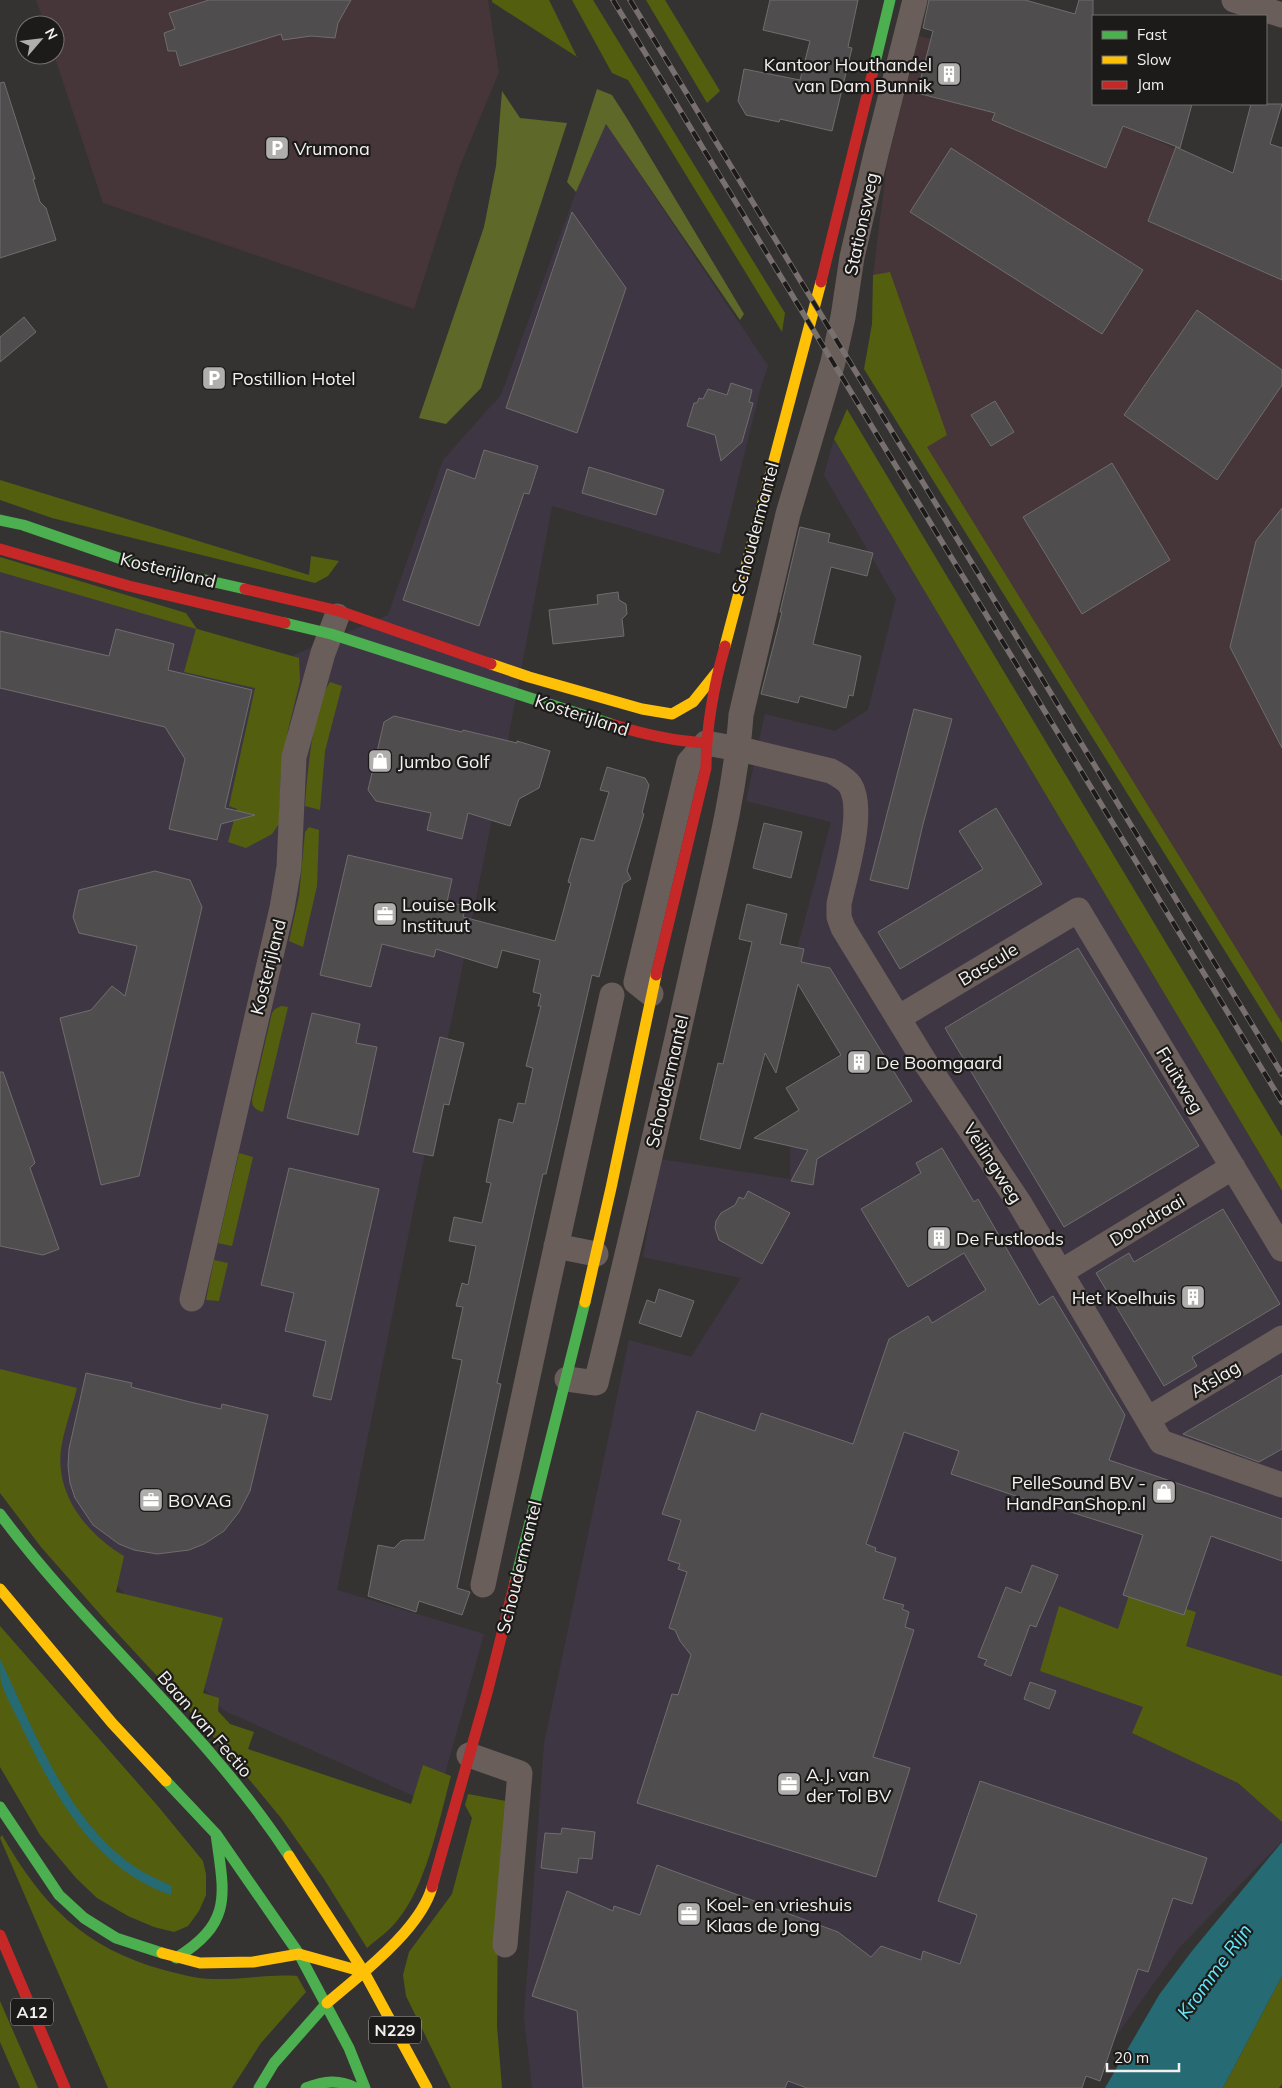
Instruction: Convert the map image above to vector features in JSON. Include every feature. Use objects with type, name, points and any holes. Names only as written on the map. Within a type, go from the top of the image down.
[{"type":"main road","name":"Stationsweg","points":[[813,315],[879,96],[890,0]]},
{"type":"main road","name":"Schoudermantel","points":[[699,737],[813,315]]},
{"type":"main road","name":"Kosterijland","points":[[0,520],[23,525],[139,565],[339,611],[529,677],[675,717],[693,702],[718,671]]},
{"type":"main road","name":"Kosterijland","points":[[0,549],[129,586],[330,634],[636,732],[678,741],[699,737]]},
{"type":"main road","name":"Schoudermantel","points":[[259,2088],[274,2063],[327,2003],[390,1950],[405,1933],[430,1895],[489,1683],[567,1379],[652,994]]},
{"type":"main road","name":"Baan van Fectio","points":[[0,1514],[97,1630],[187,1725],[272,1830],[364,1972]]},
{"type":"main road","points":[[0,1589],[112,1723],[216,1834],[300,1954]]},
{"type":"main road","points":[[0,1807],[59,1895],[84,1918],[116,1938],[176,1958],[200,1963],[238,1963],[300,1954],[364,1972]]},
{"type":"main road","points":[[176,1958],[202,1940],[216,1922],[222,1905],[216,1834]]},
{"type":"main road","name":"A12","points":[[0,1935],[65,2088]]},
{"type":"main road","name":"N229","points":[[300,1954],[349,2048],[365,2088]]},
{"type":"main road","name":"N229","points":[[364,1972],[427,2088]]},
{"type":"main road","points":[[306,2088],[317,2083],[335,2081],[356,2088]]},
{"type":"street","name":"Stationsweg","points":[[835,352],[844,309],[879,96],[916,0]]},
{"type":"street","points":[[1234,0],[1282,15]]},
{"type":"street","name":"Schoudermantel","points":[[567,1379],[596,1383],[642,1194],[718,854],[738,749],[741,715],[788,514],[835,352]]},
{"type":"street","name":"Kosterijland","points":[[192,1299],[290,867],[294,757],[323,653],[339,611]]},
{"type":"street","points":[[699,737],[738,749]]},
{"type":"street","name":"Schoudermantel","points":[[652,994],[636,982],[689,762],[699,737]]},
{"type":"street","name":"Veilingweg","points":[[738,749],[831,771],[850,786],[857,805],[856,821],[838,904],[843,928],[898,1018],[958,1108],[977,1142],[1020,1204],[1161,1442],[1282,1485]]},
{"type":"street","name":"Bascule","points":[[898,1018],[1078,910]]},
{"type":"street","name":"Fruitweg","points":[[1078,910],[1282,1249]]},
{"type":"street","name":"Schoudermantel","points":[[483,1585],[612,995]]},
{"type":"street","name":"Doordraai","points":[[1061,1272],[1233,1167]]},
{"type":"street","points":[[556,1246],[596,1254]]},
{"type":"street","name":"Afslag","points":[[1148,1419],[1282,1338]]},
{"type":"street","points":[[469,1755],[520,1773],[505,1945]]},
{"type":"shaded area","name":"Vrumona","points":[[36,0],[488,0],[499,72],[460,166],[414,309],[103,203],[57,65],[65,65],[65,15],[41,15]]},
{"type":"shaded area","points":[[919,36],[1005,57],[1048,94],[1282,194],[1282,1027],[922,444],[873,275],[887,163]]},
{"type":"shaded area","points":[[606,124],[768,366],[760,390],[720,554],[552,506],[508,739],[337,1590],[484,1634],[436,1806],[223,1710],[36,1490],[0,1415],[0,572],[292,656],[388,615],[443,460],[501,395],[576,192]]},
{"type":"shaded area","points":[[834,439],[1282,1191],[1282,1676],[1186,1646],[1130,1592],[1119,1629],[1143,1708],[1132,1733],[1238,1783],[1282,1822],[1282,1841],[1179,1948],[1079,2088],[532,2088],[524,2017],[544,1744],[629,1340],[691,1357],[741,1278],[643,1257],[660,1159],[790,1179],[791,1115],[799,1110],[786,1089],[841,1055],[791,972],[831,822],[746,801],[765,714],[835,731],[868,710],[896,599],[824,475]]},
{"type":"green space","points":[[492,0],[549,0],[577,57],[492,2]]},
{"type":"green space","points":[[572,0],[593,0],[785,313],[782,332],[628,80],[612,73]]},
{"type":"green space","points":[[646,0],[665,0],[720,91],[707,103]]},
{"type":"green space","points":[[597,89],[612,95],[628,120],[744,314],[740,320],[606,124],[576,192],[567,182]]},
{"type":"green space","points":[[502,91],[520,118],[567,123],[481,388],[446,424],[419,418],[484,227],[496,166]]},
{"type":"green space","points":[[890,272],[947,435],[927,447],[1282,1023],[1282,1043],[864,369],[872,324],[873,275]]},
{"type":"green space","points":[[847,409],[1282,1137],[1282,1191],[834,439]]},
{"type":"green space","points":[[0,480],[309,575],[311,556],[339,561],[328,576],[315,583],[52,518],[0,500]]},
{"type":"green space","points":[[0,557],[186,613],[197,629],[299,658],[300,681],[288,730],[281,772],[279,824],[272,834],[246,848],[228,842],[237,809],[229,806],[255,688],[184,672],[196,629],[0,572]]},
{"type":"green space","points":[[330,682],[342,686],[325,751],[320,810],[305,806],[306,793],[315,724],[324,693]]},
{"type":"green space","points":[[309,827],[319,830],[317,886],[303,947],[289,941],[299,896],[305,832]]},
{"type":"green space","points":[[281,1006],[288,1007],[263,1112],[254,1108],[252,1099],[272,1013]]},
{"type":"green space","points":[[239,1153],[253,1157],[232,1246],[218,1243]]},
{"type":"green space","points":[[214,1260],[228,1263],[219,1301],[206,1300]]},
{"type":"green space","points":[[0,1369],[77,1388],[61,1449],[63,1482],[69,1498],[77,1512],[98,1537],[124,1556],[116,1592],[223,1618],[203,1693],[219,1698],[218,1711],[230,1724],[254,1732],[248,1749],[411,1804],[423,1765],[451,1776],[430,1853],[416,1891],[396,1922],[367,1948],[324,1879],[281,1818],[219,1743],[107,1622],[41,1547],[0,1493]]},
{"type":"green space","points":[[1130,1592],[1196,1612],[1186,1646],[1282,1676],[1282,1822],[1238,1783],[1132,1733],[1143,1707],[1040,1671],[1059,1606],[1118,1629]]},
{"type":"green space","points":[[0,1626],[157,1805],[203,1861],[206,1874],[206,1895],[199,1911],[188,1926],[174,1932],[154,1927],[128,1916],[97,1898],[76,1878],[40,1835],[0,1767]]},
{"type":"green space","points":[[468,1794],[506,1801],[498,1904],[497,2026],[502,2088],[451,2088],[406,1996],[403,1975],[409,1952],[452,1894],[472,1818],[465,1805]]},
{"type":"green space","points":[[2,1835],[33,1883],[50,1903],[88,1936],[111,1949],[136,1961],[164,1970],[201,1978],[297,1976],[306,1992],[261,2043],[232,2088],[108,2088],[0,1838]]},
{"type":"green space","points":[[1282,1976],[1282,2084],[1279,2088],[1223,2088]]},
{"type":"green space","points":[[0,2001],[38,2088],[20,2088],[0,2042]]},
{"type":"water","points":[[0,1659],[38,1741],[53,1769],[86,1820],[106,1843],[128,1862],[172,1886],[171,1895],[144,1883],[121,1868],[81,1828],[64,1805],[35,1755],[8,1700],[1,1682]]},
{"type":"water","name":"Kromme Rijn","points":[[1282,1842],[1282,1976],[1223,2088],[1105,2088],[1159,1995],[1192,1951]]},
{"type":"building","points":[[209,0],[351,0],[338,23],[335,38],[311,36],[283,40],[281,34],[180,66],[176,51],[168,51],[164,33],[175,29],[169,13]]},
{"type":"building","points":[[770,0],[858,0],[848,47],[852,48],[832,131],[780,119],[779,122],[746,115],[738,101],[744,69],[800,80],[810,41],[763,30]]},
{"type":"building","points":[[929,0],[1025,0],[1075,14],[1079,0],[1093,0],[1092,105],[1192,105],[1180,148],[1123,126],[1106,168],[992,120],[995,113],[917,93],[933,31],[923,28]]},
{"type":"building","points":[[4,82],[35,179],[33,179],[40,202],[46,208],[56,240],[0,258],[0,83]]},
{"type":"building","points":[[1282,104],[1270,144],[1282,148],[1282,280],[1148,221],[1176,147],[1233,173],[1251,105]]},
{"type":"building","points":[[951,148],[1143,270],[1102,334],[910,212]]},
{"type":"building","points":[[572,212],[626,288],[577,433],[506,408]]},
{"type":"building","points":[[1197,310],[1282,370],[1282,385],[1217,480],[1124,415]]},
{"type":"building","points":[[24,317],[36,332],[0,362],[0,337]]},
{"type":"building","points":[[731,383],[752,390],[749,402],[753,403],[742,442],[721,461],[715,435],[687,426],[694,403],[697,403],[699,398],[703,399],[708,389],[727,395]]},
{"type":"building","points":[[995,401],[1014,432],[991,446],[971,415]]},
{"type":"building","points":[[484,450],[538,466],[529,494],[524,493],[479,626],[403,600],[447,469],[475,479]]},
{"type":"building","points":[[1112,463],[1170,560],[1082,614],[1023,517]]},
{"type":"building","points":[[589,467],[664,490],[656,515],[582,493]]},
{"type":"building","points":[[1282,508],[1282,748],[1230,647],[1256,541]]},
{"type":"building","points":[[800,527],[830,534],[828,542],[873,553],[867,576],[831,567],[813,644],[861,656],[853,696],[849,695],[846,708],[800,696],[798,703],[761,694],[782,612],[780,612]]},
{"type":"building","points":[[618,592],[619,600],[626,604],[627,614],[622,619],[624,636],[553,644],[549,610],[598,604],[597,595]]},
{"type":"building","points":[[116,629],[174,644],[168,670],[252,690],[225,808],[255,815],[221,824],[217,840],[169,829],[185,759],[165,727],[0,688],[0,631],[109,656]]},
{"type":"building","points":[[914,709],[952,719],[923,824],[908,889],[870,880]]},
{"type":"building","points":[[394,716],[462,732],[463,730],[517,743],[517,741],[550,751],[539,788],[519,799],[510,826],[468,813],[462,839],[427,830],[431,813],[376,801],[368,790],[384,722]]},
{"type":"building","points":[[607,767],[645,778],[649,785],[642,813],[644,814],[627,871],[631,879],[623,884],[599,977],[592,975],[546,1174],[543,1174],[534,1214],[497,1383],[501,1384],[457,1588],[470,1592],[462,1615],[419,1601],[416,1612],[368,1596],[378,1545],[394,1548],[401,1541],[424,1540],[462,1360],[452,1358],[463,1307],[456,1306],[462,1283],[468,1285],[476,1246],[449,1241],[454,1217],[482,1223],[491,1183],[486,1182],[499,1119],[513,1123],[518,1103],[525,1104],[533,1068],[526,1066],[541,1006],[538,1006],[541,994],[533,992],[540,960],[502,950],[497,968],[436,949],[434,957],[382,944],[371,987],[320,975],[348,855],[452,879],[447,902],[466,906],[463,917],[555,941],[571,883],[568,882],[581,838],[594,841],[609,792],[600,790]]},
{"type":"building","points":[[996,808],[1042,884],[900,969],[878,932],[983,869],[959,831]]},
{"type":"building","points":[[764,823],[802,832],[791,878],[753,868]]},
{"type":"building","points":[[155,871],[190,880],[202,907],[139,1176],[101,1185],[60,1018],[91,1010],[112,986],[125,996],[137,946],[79,933],[73,917],[79,890]]},
{"type":"building","points":[[747,904],[787,914],[780,944],[804,949],[801,962],[830,968],[912,1101],[817,1159],[813,1185],[791,1181],[808,1150],[754,1138],[799,1110],[786,1088],[841,1055],[798,984],[776,1073],[765,1053],[740,1149],[700,1139],[718,1063],[723,1064],[752,942],[739,939]]},
{"type":"building","points":[[1078,948],[1199,1146],[1064,1227],[945,1028]]},
{"type":"building","points":[[312,1013],[360,1024],[356,1043],[377,1047],[358,1135],[287,1118]]},
{"type":"building","points":[[440,1037],[464,1043],[449,1105],[444,1104],[433,1156],[413,1152]]},
{"type":"building","points":[[0,1072],[3,1072],[35,1163],[30,1168],[59,1249],[43,1255],[0,1246]]},
{"type":"building","points":[[942,1148],[974,1202],[978,1199],[1039,1305],[1053,1296],[1125,1415],[1109,1460],[1282,1519],[1282,1561],[1211,1536],[1184,1615],[1123,1595],[1143,1535],[1052,1506],[1051,1508],[951,1474],[959,1451],[904,1432],[866,1544],[876,1548],[875,1551],[896,1558],[883,1599],[904,1605],[902,1609],[909,1612],[905,1627],[914,1630],[873,1757],[910,1768],[876,1877],[637,1803],[672,1694],[678,1695],[691,1655],[680,1641],[675,1630],[669,1628],[687,1572],[678,1569],[680,1564],[668,1560],[681,1520],[662,1514],[697,1411],[755,1431],[761,1413],[853,1444],[889,1339],[928,1316],[932,1323],[986,1290],[964,1253],[908,1287],[861,1209],[921,1173],[916,1163]]},
{"type":"building","points":[[289,1168],[379,1189],[331,1400],[313,1396],[326,1341],[285,1331],[294,1293],[261,1285]]},
{"type":"building","points":[[748,1191],[790,1213],[762,1264],[719,1240],[715,1228],[716,1221],[721,1213],[735,1205],[739,1197],[744,1199]]},
{"type":"building","name":"Het Koelhuis","points":[[1223,1209],[1280,1304],[1192,1357],[1197,1366],[1164,1386],[1096,1273],[1129,1253],[1134,1262]]},
{"type":"building","points":[[659,1289],[694,1301],[681,1337],[639,1323],[647,1300],[655,1303]]},
{"type":"building","points":[[86,1373],[132,1383],[131,1387],[190,1402],[221,1409],[222,1404],[268,1415],[250,1491],[239,1512],[224,1531],[204,1544],[189,1550],[157,1554],[134,1550],[119,1544],[93,1525],[75,1498],[70,1483],[68,1466],[69,1449]]},
{"type":"building","points":[[1282,1375],[1282,1449],[1259,1462],[1183,1434]]},
{"type":"building","points":[[1032,1565],[1058,1575],[1036,1627],[1030,1625],[1011,1676],[984,1665],[987,1660],[978,1657],[1006,1587],[1021,1593]]},
{"type":"building","points":[[1030,1682],[1056,1691],[1049,1709],[1024,1699]]},
{"type":"building","points":[[980,1781],[1207,1858],[1192,1904],[1173,1898],[1148,1972],[1138,1969],[1100,2081],[1086,2076],[1082,2088],[807,2088],[788,2081],[785,2088],[583,2088],[577,2011],[532,1996],[567,1891],[613,1911],[614,1906],[640,1915],[657,1865],[838,1932],[871,1957],[881,1946],[921,1960],[923,1951],[960,1964],[977,1915],[938,1901]]},
{"type":"building","points":[[562,1828],[595,1832],[592,1859],[579,1858],[577,1873],[541,1868],[545,1833],[561,1834]]},
{"type":"railway","points":[[613,0],[1282,1102]]},
{"type":"railway","points":[[630,0],[1282,1074]]},
{"type":"traffic: fast","points":[[873,71],[890,0]]},
{"type":"traffic: fast","points":[[0,520],[23,525],[139,565],[245,589]]},
{"type":"traffic: fast","points":[[285,623],[331,634],[611,724]]},
{"type":"traffic: fast","points":[[515,1582],[585,1302]]},
{"type":"traffic: fast","points":[[0,1514],[71,1600],[222,1766],[257,1810],[289,1856]]},
{"type":"traffic: fast","points":[[166,1781],[216,1834],[299,1954]]},
{"type":"traffic: fast","points":[[0,1807],[59,1895],[84,1918],[116,1938],[162,1953]]},
{"type":"traffic: fast","points":[[176,1958],[195,1945],[208,1932],[216,1919],[221,1905],[221,1874],[216,1834]]},
{"type":"traffic: fast","points":[[299,1954],[349,2048],[365,2088]]},
{"type":"traffic: fast","points":[[259,2088],[274,2063],[327,2003]]},
{"type":"traffic: fast","points":[[306,2088],[331,2082],[344,2083],[356,2088]]},
{"type":"traffic: slow","points":[[725,646],[821,282]]},
{"type":"traffic: slow","points":[[491,664],[529,677],[642,709],[672,714],[693,702],[717,672]]},
{"type":"traffic: slow","points":[[585,1302],[656,975]]},
{"type":"traffic: slow","points":[[0,1589],[112,1723],[166,1781]]},
{"type":"traffic: slow","points":[[289,1856],[364,1972],[404,1934],[421,1911],[432,1887]]},
{"type":"traffic: slow","points":[[162,1953],[200,1963],[253,1962],[299,1954],[364,1972]]},
{"type":"traffic: slow","points":[[327,2003],[364,1972],[427,2088]]},
{"type":"traffic: jam","points":[[821,282],[873,71]]},
{"type":"traffic: jam","points":[[0,549],[129,586],[285,623]]},
{"type":"traffic: jam","points":[[245,589],[339,611],[491,664]]},
{"type":"traffic: jam","points":[[656,975],[706,768],[711,706],[725,646]]},
{"type":"traffic: jam","points":[[611,724],[682,741],[706,743]]},
{"type":"traffic: jam","points":[[432,1887],[487,1693],[515,1582]]},
{"type":"traffic: jam","points":[[0,1935],[65,2088]]},
{"type":"place","name":"Kantoor Houthandel van Dam Bunnik","points":[[949,74]]},
{"type":"place","name":"Vrumona","points":[[277,148]]},
{"type":"place","name":"Postillion Hotel","points":[[214,378]]},
{"type":"place","name":"Jumbo Golf","points":[[380,761]]},
{"type":"place","name":"Louise Bolk Instituut","points":[[385,914]]},
{"type":"place","name":"De Boomgaard","points":[[859,1062]]},
{"type":"place","name":"De Fustloods","points":[[939,1238]]},
{"type":"place","name":"Het Koelhuis","points":[[1193,1297]]},
{"type":"place","name":"PelleSound BV - HandPanShop.nl","points":[[1164,1492]]},
{"type":"place","name":"BOVAG","points":[[151,1500]]},
{"type":"place","name":"A.J. van der Tol BV","points":[[789,1784]]},
{"type":"place","name":"Koel- en vrieshuis Klaas de Jong","points":[[689,1914]]}]
